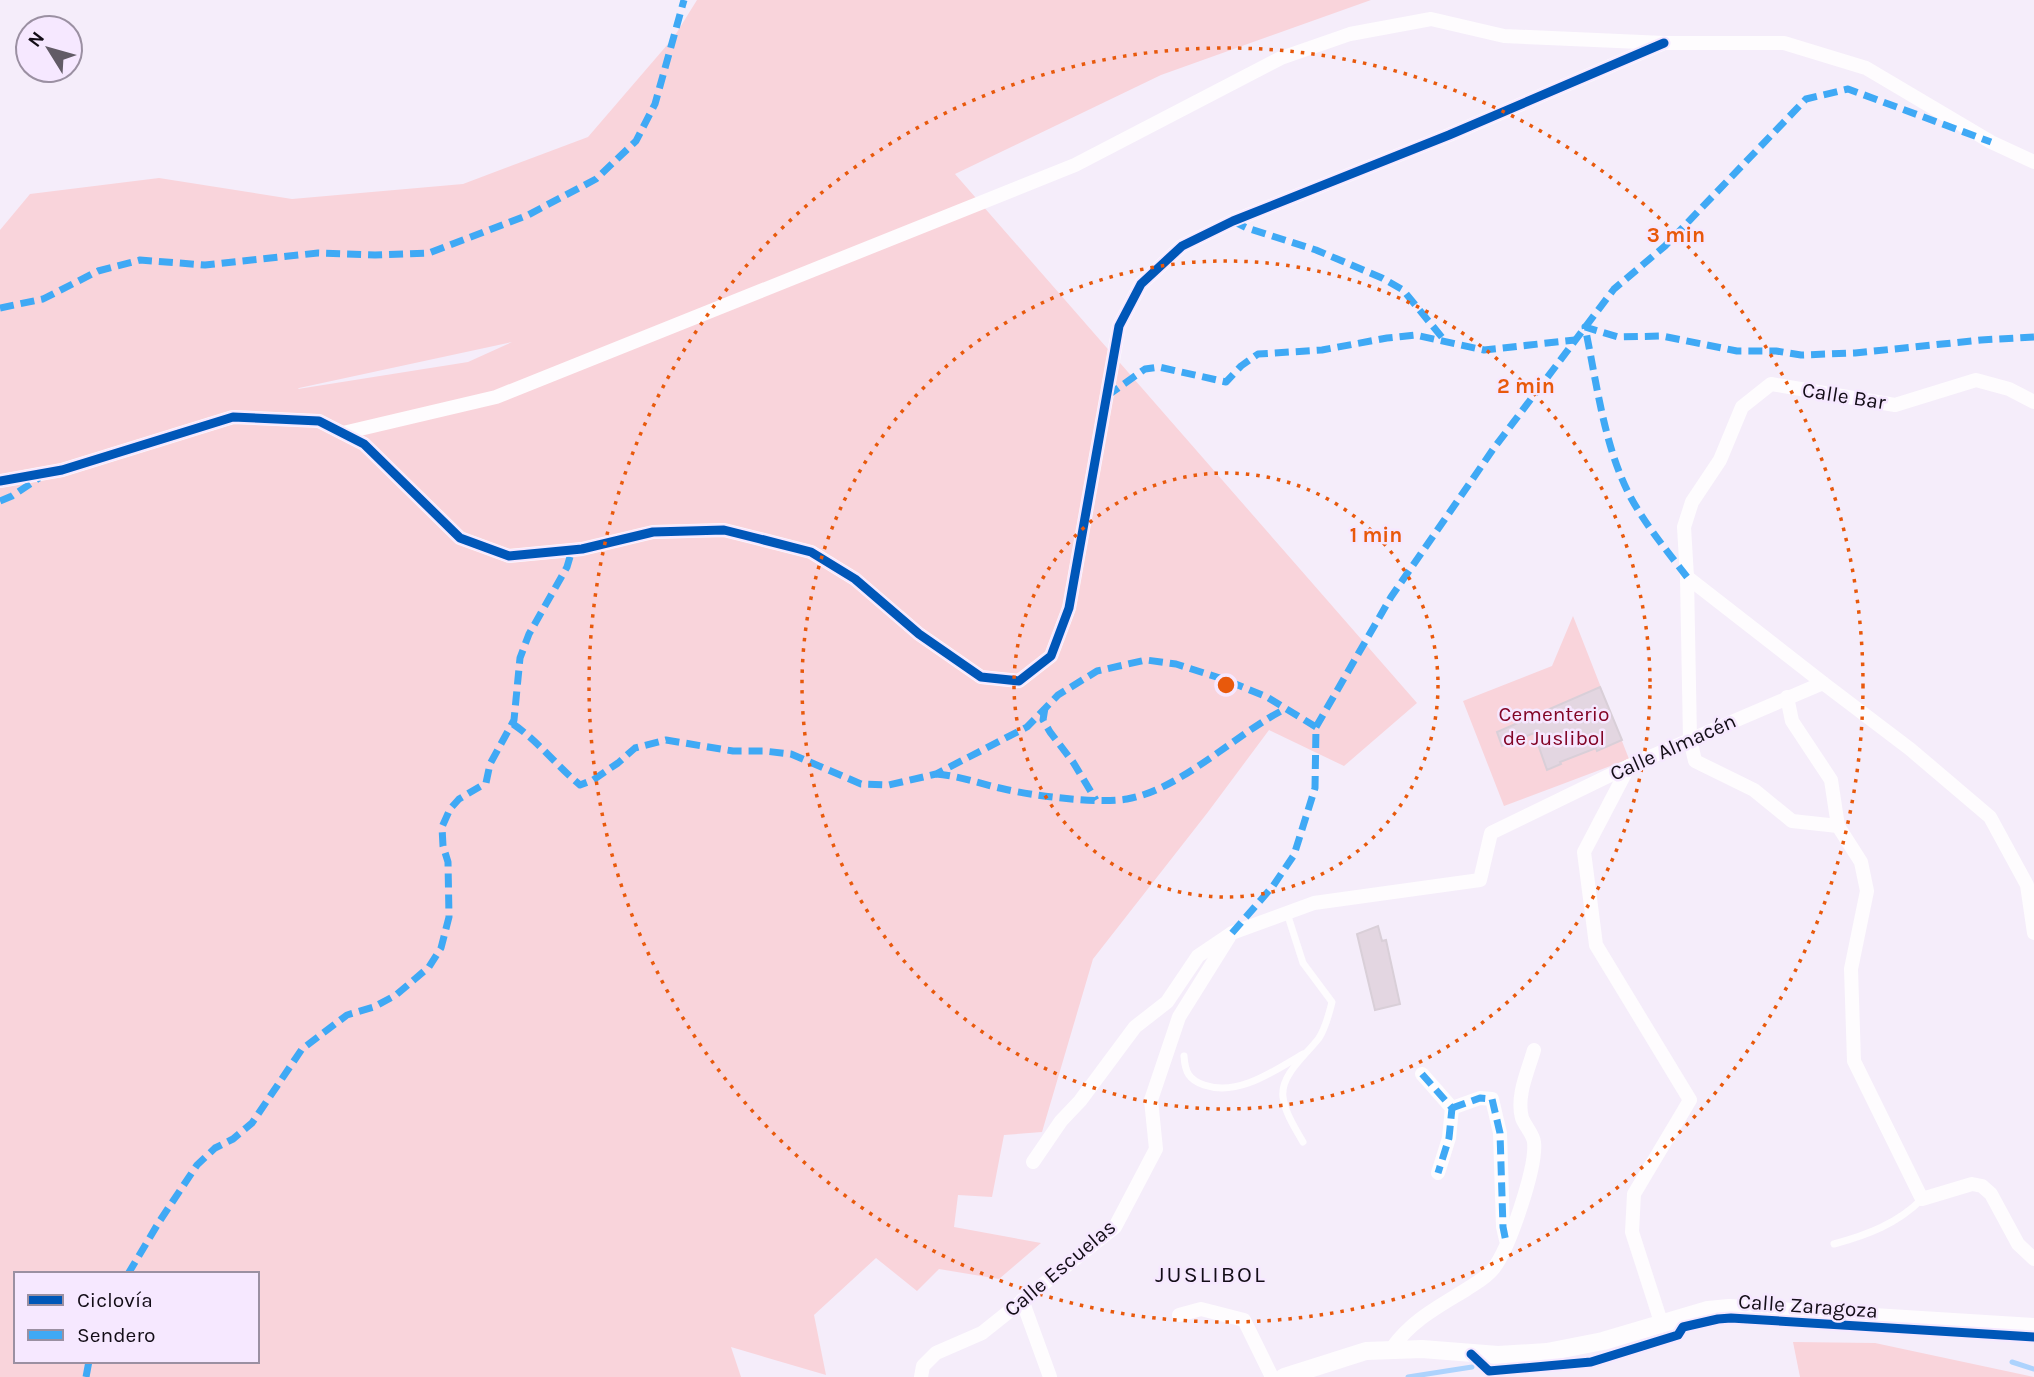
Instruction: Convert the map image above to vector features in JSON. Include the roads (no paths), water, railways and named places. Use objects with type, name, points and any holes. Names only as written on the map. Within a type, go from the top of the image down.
[{"type":"street","points":[[343,433],[496,397],[1074,164],[1280,58],[1350,34],[1431,19],[1504,36],[1664,43],[1784,43],[1866,68],[1991,142],[2034,162]]},
{"type":"street","points":[[0,481],[62,470],[233,417],[318,421],[364,444],[460,538],[509,556],[582,549],[653,532],[724,530],[811,552],[855,579],[919,634],[981,677],[1019,681],[1051,656],[1069,608],[1119,327],[1141,284],[1182,246],[1233,221],[1449,135],[1664,43]]},
{"type":"street","name":"Calle Bar","points":[[1687,577],[1684,527],[1692,502],[1720,460],[1742,407],[1771,384],[1895,405],[1976,380],[2008,389],[2034,402]]},
{"type":"street","points":[[1687,577],[1910,749],[1990,817],[2027,885],[2034,933]]},
{"type":"street","points":[[1687,577],[1690,739],[1695,761],[1754,790],[1792,821],[1838,826]]},
{"type":"street","name":"Calle Almacén","points":[[1033,1162],[1060,1121],[1080,1101],[1135,1027],[1167,1002],[1198,956],[1232,933],[1314,903],[1480,880],[1491,833],[1629,766],[1823,683]]},
{"type":"street","points":[[1787,697],[1792,722],[1831,779],[1838,826],[1861,862],[1867,891],[1851,969],[1854,1061],[1922,1199],[1972,1184],[1982,1186],[1991,1194],[2018,1244],[2034,1259]]},
{"type":"street","points":[[1629,766],[1584,852],[1596,945],[1690,1100],[1634,1194],[1632,1232],[1661,1322]]},
{"type":"street","name":"Calle Escuelas","points":[[921,1377],[923,1366],[936,1353],[982,1333],[1115,1227],[1156,1149],[1152,1100],[1179,1017],[1232,933]]},
{"type":"street","points":[[1392,1348],[1410,1325],[1490,1272],[1506,1242],[1527,1184],[1533,1152],[1534,1140],[1521,1116],[1520,1105],[1534,1050]]},
{"type":"street","points":[[1422,1074],[1452,1108],[1450,1138],[1438,1173]]},
{"type":"street","points":[[1452,1108],[1480,1098],[1492,1099],[1500,1133],[1503,1227],[1506,1242]]},
{"type":"street","points":[[1021,1300],[1050,1377]]},
{"type":"street","name":"Calle Zaragoza","points":[[1284,1377],[1366,1350],[1392,1348],[1498,1355],[1547,1352],[1592,1344],[1708,1310],[1729,1308],[2034,1327]]},
{"type":"street","points":[[1179,1315],[1201,1309],[1244,1320],[1272,1377]]},
{"type":"lane","points":[[1287,913],[1303,963],[1332,1002],[1320,1035],[1285,1084],[1282,1096],[1289,1117],[1303,1142]]},
{"type":"lane","points":[[1184,1056],[1188,1075],[1195,1082],[1213,1088],[1235,1088],[1263,1077],[1307,1052]]},
{"type":"lane","points":[[1834,1244],[1870,1234],[1906,1213],[1922,1199]]},
{"type":"waterway","points":[[2012,1362],[2034,1369]]},
{"type":"waterway","points":[[1408,1377],[1472,1367]]},
{"type":"district","name":"JUSLIBOL","points":[[1211,1274]]},
{"type":"park label","name":"Cementerio de Juslibol","points":[[1554,726]]}]
